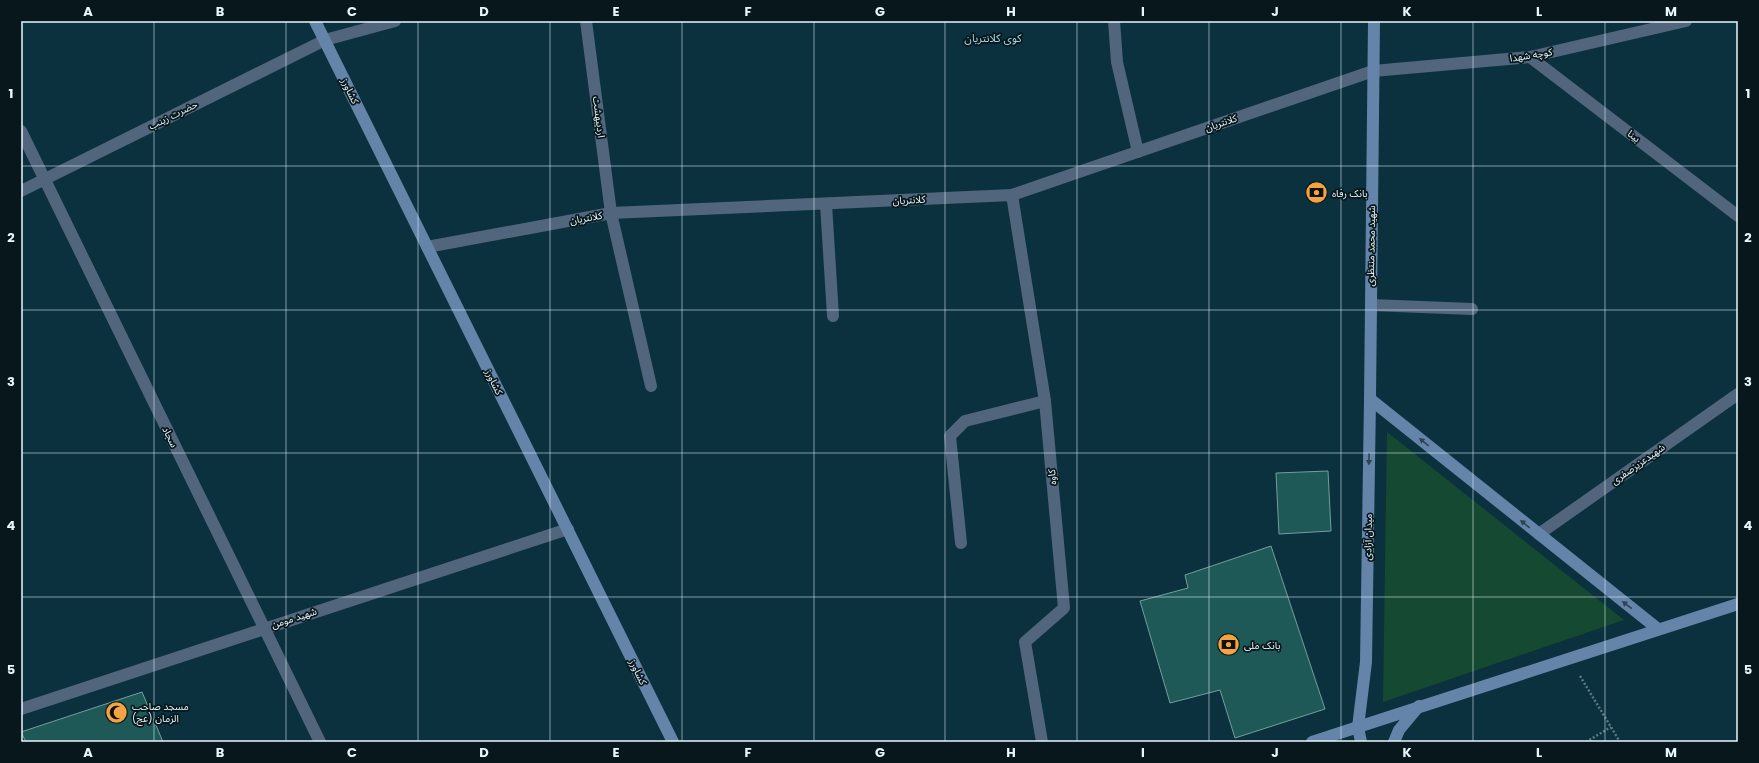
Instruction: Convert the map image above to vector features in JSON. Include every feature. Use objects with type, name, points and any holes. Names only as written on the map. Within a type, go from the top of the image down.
[{"type":"main road","name":"کشاورز","points":[[315,21],[673,742]]},
{"type":"main road","name":"شهید محمد منتظری","points":[[1370,399],[1374,21]]},
{"type":"main road","points":[[1370,399],[1658,629]]},
{"type":"main road","name":"میدان آزادی","points":[[1358,727],[1366,662],[1370,399]]},
{"type":"main road","points":[[1312,742],[1419,706],[1738,604]]},
{"type":"main road","points":[[1394,742],[1399,730],[1419,706]]},
{"type":"main road","points":[[1358,727],[1361,742]]},
{"type":"street","name":"حضرت زینب","points":[[21,191],[44,178],[325,40],[395,21]]},
{"type":"street","name":"اردیبهشت","points":[[586,21],[611,213],[650,386]]},
{"type":"street","points":[[1114,21],[1117,62],[1138,152]]},
{"type":"street","name":"کوچه شهدا","points":[[1373,71],[1530,57],[1686,21]]},
{"type":"street","name":"بینا","points":[[1530,57],[1738,216]]},
{"type":"street","name":"کلانتریان","points":[[427,247],[611,213],[1012,195],[1373,71]]},
{"type":"street","name":"سجاد","points":[[21,131],[320,742]]},
{"type":"street","name":"کاوه","points":[[1012,195],[1044,401],[1064,608],[1025,642],[1042,742]]},
{"type":"street","points":[[826,204],[833,316]]},
{"type":"street","points":[[1370,305],[1472,309]]},
{"type":"street","name":"شهیدعزیزصفری","points":[[1539,534],[1738,394]]},
{"type":"street","points":[[961,544],[950,436],[965,421],[1044,401]]},
{"type":"street","name":"شهید مومن","points":[[21,709],[264,628],[568,530]]},
{"type":"path","points":[[1569,658],[1620,742]]},
{"type":"path","points":[[1586,742],[1611,727]]},
{"type":"green space","points":[[1387,432],[1624,620],[1383,702]]},
{"type":"building","points":[[1328,471],[1331,531],[1279,534],[1276,473]]},
{"type":"building","name":"بانک ملی","points":[[1271,546],[1325,709],[1235,738],[1220,690],[1170,703],[1140,601],[1188,588],[1185,575]]},
{"type":"building","name":"مسجد صاحب الزمان (عج)","points":[[142,692],[163,742],[26,742],[21,732]]},
{"type":"place","name":"بانک رفاه","points":[[1316,193]]},
{"type":"place","name":"بانک ملی","points":[[1229,645]]},
{"type":"place","name":"مسجد صاحب الزمان (عج)","points":[[116,712]]},
{"type":"district","name":"کوی کلانتریان","points":[[993,38]]}]
